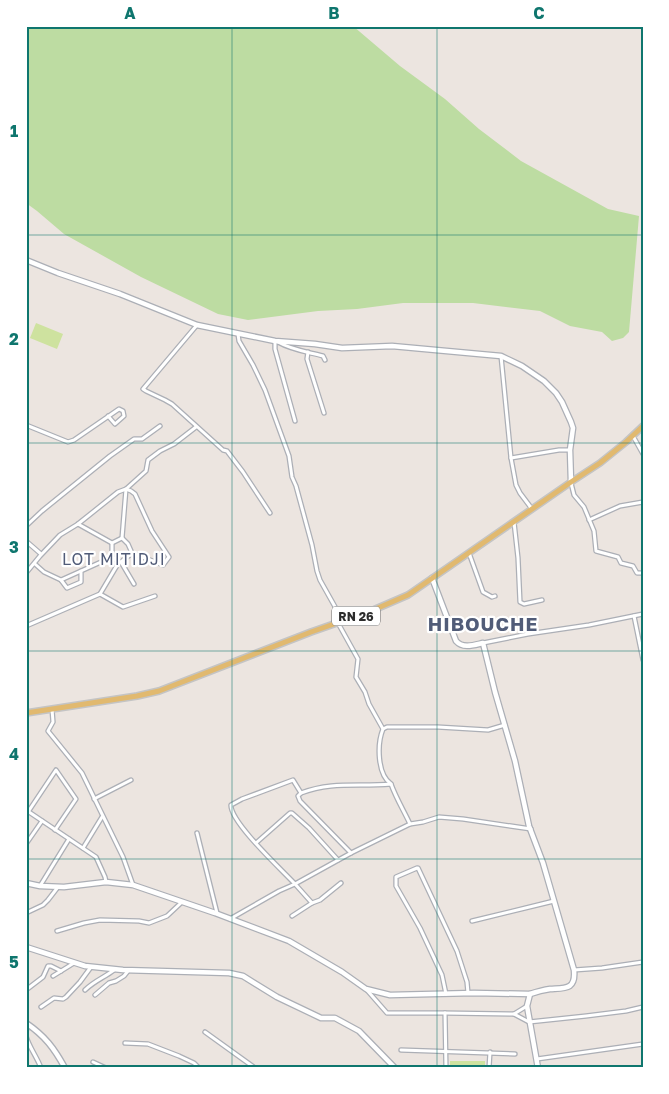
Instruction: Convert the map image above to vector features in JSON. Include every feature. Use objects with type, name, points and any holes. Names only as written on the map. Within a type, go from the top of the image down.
[{"type":"main road","name":"RN 26","points":[[26,712],[159,692],[408,595],[600,463],[643,426]]},
{"type":"street","points":[[26,260],[120,294],[197,326],[275,341],[342,348],[392,346],[501,356],[522,366],[544,381],[556,393],[572,422],[570,450],[571,482],[574,495],[584,507],[594,531],[596,551],[618,557],[621,563],[634,566],[637,573],[643,573]]},
{"type":"street","points":[[197,326],[144,389],[172,404],[196,427],[223,450],[227,451],[270,513]]},
{"type":"street","points":[[238,334],[239,341],[266,390],[289,456],[292,476],[320,580],[358,659],[356,677],[383,729]]},
{"type":"street","points":[[275,341],[287,348],[324,356],[325,360]]},
{"type":"street","points":[[275,341],[275,349],[295,422]]},
{"type":"street","points":[[308,352],[307,360],[324,413]]},
{"type":"street","points":[[501,356],[511,458],[516,484],[532,509]]},
{"type":"street","points":[[26,424],[68,442],[74,440],[108,416],[119,409],[123,412],[124,416],[115,424],[108,416]]},
{"type":"street","points":[[26,526],[110,456],[134,439],[142,439],[160,426]]},
{"type":"street","points":[[26,573],[60,535],[78,524],[118,492],[126,489],[146,471],[148,460],[174,444],[196,427]]},
{"type":"street","points":[[633,436],[643,454]]},
{"type":"street","points":[[511,458],[570,450]]},
{"type":"street","points":[[126,489],[135,494],[152,532],[169,557],[163,565],[132,552],[122,538],[126,489]]},
{"type":"street","points":[[589,520],[620,506],[643,502]]},
{"type":"street","points":[[514,522],[520,602],[524,604],[542,600]]},
{"type":"street","points":[[78,524],[112,543]]},
{"type":"street","points":[[112,543],[122,538]]},
{"type":"street","points":[[26,541],[41,554]]},
{"type":"street","points":[[112,543],[112,557]]},
{"type":"street","points":[[26,626],[100,594],[120,562],[132,552]]},
{"type":"street","points":[[468,553],[483,592],[492,597],[495,596]]},
{"type":"street","points":[[112,557],[120,562],[134,584]]},
{"type":"street","points":[[61,580],[112,557]]},
{"type":"street","points":[[35,564],[44,572],[61,580],[67,588],[81,582],[82,571]]},
{"type":"street","points":[[432,578],[456,641],[465,646],[643,614]]},
{"type":"street","points":[[100,594],[123,607],[155,596]]},
{"type":"street","points":[[634,616],[643,660]]},
{"type":"street","points":[[366,989],[390,995],[530,994],[565,988],[571,985],[575,978],[543,863],[531,829],[483,643]]},
{"type":"street","points":[[52,708],[53,722],[48,731],[82,773],[122,857],[133,885]]},
{"type":"street","points":[[410,824],[404,810],[397,801],[391,784],[387,781],[380,758],[380,737],[383,729],[387,727],[438,727],[488,730],[505,725]]},
{"type":"street","points":[[55,830],[76,799],[56,770],[27,811],[55,830],[84,848],[96,857],[106,882]]},
{"type":"street","points":[[94,798],[131,780]]},
{"type":"street","points":[[301,793],[294,780],[242,799],[231,805],[231,808],[238,823],[312,903]]},
{"type":"street","points":[[351,853],[300,801],[298,796],[301,793],[332,785],[374,786],[391,784]]},
{"type":"street","points":[[256,843],[292,813],[309,828],[338,860]]},
{"type":"street","points":[[84,848],[102,816]]},
{"type":"street","points":[[230,919],[279,890],[295,884],[351,853],[410,824],[439,817],[531,829]]},
{"type":"street","points":[[26,844],[42,821]]},
{"type":"street","points":[[197,834],[217,914]]},
{"type":"street","points":[[40,886],[69,839]]},
{"type":"street","points":[[446,994],[437,961],[396,886],[396,877],[417,868],[457,951],[467,982],[468,993]]},
{"type":"street","points":[[26,883],[40,886],[106,882],[133,885],[217,914],[289,941],[342,972],[366,989],[387,1013],[514,1014],[529,1022],[626,1011],[643,1007]]},
{"type":"street","points":[[292,916],[320,900],[341,883]]},
{"type":"street","points":[[26,913],[48,900],[59,886]]},
{"type":"street","points":[[472,921],[554,901]]},
{"type":"street","points":[[57,931],[100,920],[149,923],[167,916],[182,902]]},
{"type":"street","points":[[27,949],[85,966],[114,970],[229,973],[243,976],[277,997],[321,1018],[335,1018],[359,1031],[395,1068]]},
{"type":"street","points":[[574,970],[643,962]]},
{"type":"street","points":[[53,976],[74,963]]},
{"type":"street","points":[[26,990],[43,977],[48,966],[61,971]]},
{"type":"street","points":[[41,1007],[54,998],[62,999],[66,997],[92,967]]},
{"type":"street","points":[[85,990],[93,982],[114,970]]},
{"type":"street","points":[[95,996],[109,983],[124,976],[128,970]]},
{"type":"street","points":[[530,994],[527,1006],[538,1068]]},
{"type":"street","points":[[514,1014],[527,1006]]},
{"type":"street","points":[[445,1014],[446,1068]]},
{"type":"street","points":[[42,1068],[28,1042],[26,1034],[27,1024],[38,1031],[55,1049],[65,1068]]},
{"type":"street","points":[[205,1032],[255,1068]]},
{"type":"street","points":[[125,1043],[148,1044],[194,1063],[199,1068]]},
{"type":"street","points":[[537,1060],[643,1044]]},
{"type":"street","points":[[401,1050],[515,1054]]},
{"type":"street","points":[[489,1068],[490,1052]]},
{"type":"street","points":[[93,1062],[106,1068]]},
{"type":"green space","points":[[26,26],[353,26],[400,66],[445,99],[479,129],[521,161],[608,209],[639,216],[629,332],[623,338],[612,341],[602,332],[570,326],[540,311],[473,303],[403,303],[248,320],[218,314],[141,277],[64,234],[26,203]]},
{"type":"green space","points":[[36,323],[63,334],[57,349],[30,338]]},
{"type":"green space","points":[[450,1061],[485,1061],[485,1068],[450,1068]]},
{"type":"district","name":"LOT MITIDJI","points":[[114,559]]},
{"type":"district","name":"HIBOUCHE","points":[[483,623]]}]
